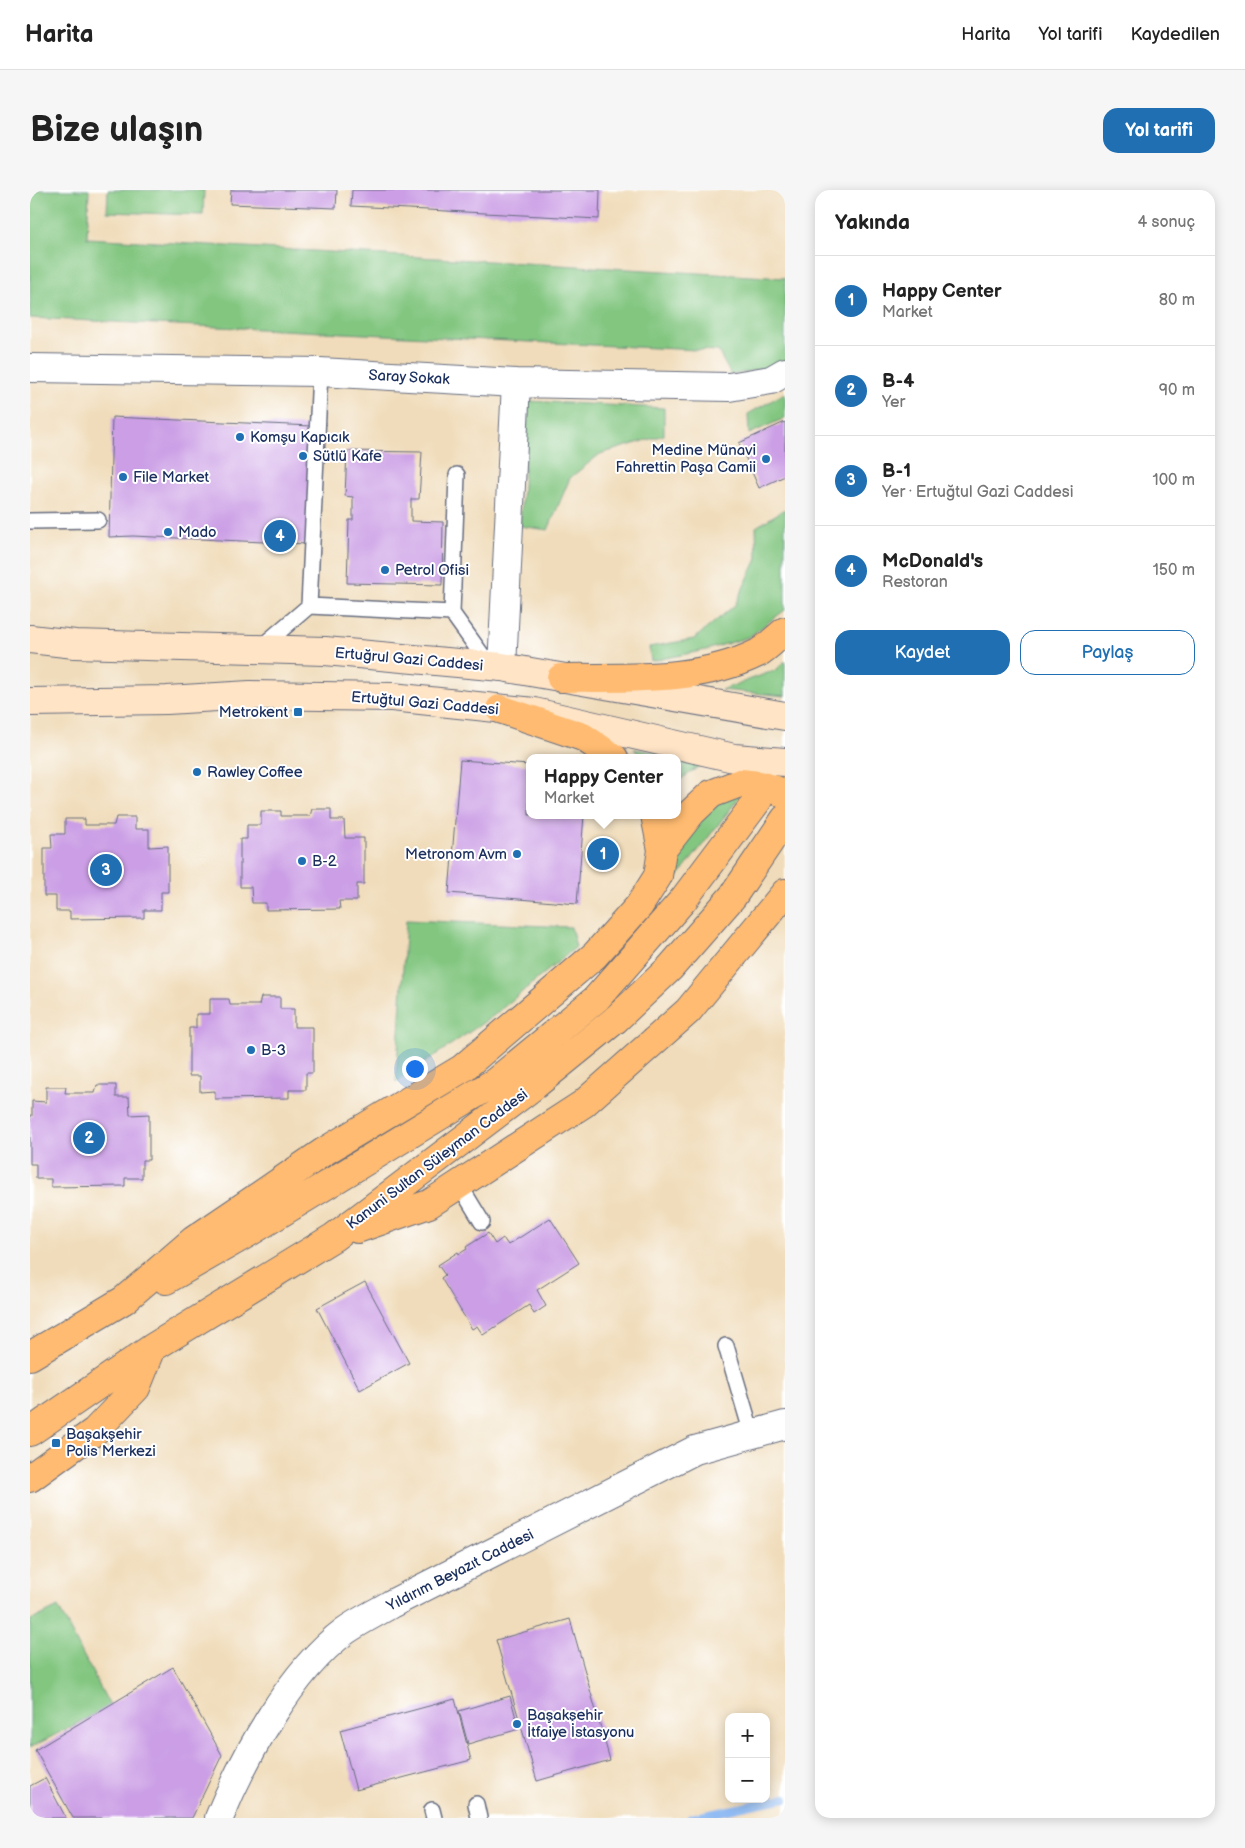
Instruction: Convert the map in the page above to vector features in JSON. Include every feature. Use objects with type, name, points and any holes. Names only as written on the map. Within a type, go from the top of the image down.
[{"type":"main road","points":[[561,678],[675,675],[719,668],[759,652],[785,631]]},
{"type":"main road","name":"Ertuğrul Gazi Caddesi","points":[[30,639],[75,644],[325,651],[496,667],[785,716]]},
{"type":"main road","name":"Ertuğtul Gazi Caddesi","points":[[30,702],[167,700],[260,695],[392,697],[534,712],[734,758],[785,762]]},
{"type":"main road","points":[[500,709],[583,737],[608,754]]},
{"type":"main road","points":[[662,850],[692,812],[711,794],[740,783],[759,784],[785,795]]},
{"type":"main road","name":"Kanuni Sultan Süleyman Caddesi","points":[[124,1300],[171,1277],[248,1233],[495,1082],[596,999],[684,900],[758,800]]},
{"type":"main road","points":[[30,1356],[124,1300],[194,1240],[325,1151],[463,1068],[595,956],[639,906],[658,876],[662,850],[656,819]]},
{"type":"main road","name":"Kanuni Sultan Süleyman Caddesi","points":[[30,1432],[152,1348],[334,1237],[535,1085],[615,1020],[670,968],[733,896],[785,819]]},
{"type":"main road","points":[[334,1237],[429,1204],[583,1104],[688,1011],[785,893]]},
{"type":"main road","points":[[30,1478],[95,1431],[136,1388],[152,1348]]},
{"type":"street","name":"Saray Sokak","points":[[30,368],[320,372],[516,383],[729,387],[771,380],[785,372]]},
{"type":"street","points":[[496,667],[516,383]]},
{"type":"street","name":"Yıldırım Beyazıt Caddesi","points":[[219,1818],[273,1712],[328,1645],[345,1631],[391,1604],[695,1450],[785,1425]]},
{"type":"lane","points":[[308,606],[320,372]]},
{"type":"lane","points":[[457,475],[452,613],[496,667]]},
{"type":"lane","points":[[30,521],[98,520]]},
{"type":"lane","points":[[259,650],[308,606],[452,613]]},
{"type":"lane","points":[[460,1184],[482,1222]]},
{"type":"lane","points":[[726,1346],[752,1434]]},
{"type":"green space","points":[[30,190],[89,190],[87,238],[785,278],[785,364],[731,375],[718,351],[30,318]]},
{"type":"green space","points":[[108,190],[204,190],[203,215],[107,212]]},
{"type":"green space","points":[[785,393],[785,418],[749,434],[748,414]]},
{"type":"green space","points":[[529,401],[664,408],[664,435],[600,454],[570,478],[548,530],[520,526]]},
{"type":"green space","points":[[785,509],[785,610],[749,637],[706,650],[651,661],[649,647],[694,639],[735,605],[757,559],[756,527]]},
{"type":"green space","points":[[785,661],[785,696],[721,690],[776,670]]},
{"type":"green space","points":[[634,749],[668,754],[638,754]]},
{"type":"green space","points":[[681,756],[708,760],[681,779]]},
{"type":"green space","points":[[745,790],[670,887],[683,837],[711,802]]},
{"type":"green space","points":[[406,920],[571,927],[576,947],[493,1016],[396,1082]]},
{"type":"green space","points":[[58,1607],[110,1706],[30,1748],[30,1621]]},
{"type":"building","points":[[231,190],[337,190],[336,208],[230,204]]},
{"type":"building","points":[[352,190],[600,190],[599,219],[351,206]]},
{"type":"building","points":[[112,417],[312,426],[307,544],[133,536],[109,537]]},
{"type":"building","name":"Medine Münavi Fahrettin Paşa Camii","points":[[785,422],[785,476],[759,488],[739,443]]},
{"type":"building","points":[[347,451],[422,452],[419,499],[411,499],[411,521],[443,522],[442,585],[347,583],[349,520],[353,520],[353,497],[345,496]]},
{"type":"building","name":"Metronom Avm","points":[[460,760],[526,765],[526,819],[584,819],[577,904],[449,893]]},
{"type":"building","name":"B-2","points":[[312,809],[331,809],[331,820],[344,820],[345,838],[364,838],[364,884],[357,884],[357,901],[339,901],[340,909],[266,910],[266,903],[252,903],[251,887],[240,887],[240,839],[247,839],[247,825],[261,825],[261,811],[281,811],[281,816],[310,816]]},
{"type":"building","points":[[116,817],[135,817],[135,829],[149,829],[149,847],[168,846],[168,892],[161,892],[161,910],[144,910],[144,918],[70,919],[70,911],[56,911],[56,896],[44,896],[44,848],[52,848],[51,834],[65,834],[65,819],[85,819],[85,825],[114,825]]},
{"type":"building","name":"B-3","points":[[261,997],[280,997],[280,1009],[294,1009],[294,1027],[313,1027],[313,1073],[306,1073],[306,1090],[289,1090],[289,1098],[215,1099],[215,1091],[200,1092],[200,1076],[189,1076],[189,1028],[196,1028],[196,1014],[210,1014],[210,999],[229,999],[230,1005],[259,1005]]},
{"type":"building","points":[[97,1085],[116,1085],[116,1097],[129,1097],[130,1115],[149,1114],[149,1160],[142,1160],[142,1178],[125,1178],[125,1186],[51,1187],[51,1179],[36,1179],[36,1164],[30,1164],[30,1116],[32,1116],[32,1101],[46,1102],[46,1087],[66,1087],[65,1093],[95,1093]]},
{"type":"building","points":[[550,1218],[579,1263],[537,1290],[546,1306],[534,1314],[529,1305],[483,1335],[477,1326],[472,1329],[441,1278],[445,1275],[438,1265],[458,1252],[459,1254],[467,1249],[466,1247],[488,1233],[495,1244],[503,1238],[508,1245]]},
{"type":"building","points":[[365,1282],[409,1363],[360,1390],[317,1308]]},
{"type":"building","points":[[570,1619],[610,1760],[537,1781],[496,1640]]},
{"type":"building","points":[[173,1667],[222,1755],[192,1818],[73,1818],[35,1750]]},
{"type":"building","points":[[510,1696],[519,1729],[468,1744],[459,1711]]},
{"type":"building","points":[[455,1699],[471,1760],[356,1790],[340,1730]]},
{"type":"building","points":[[45,1778],[66,1818],[30,1818],[30,1786]]},
{"type":"waterway","points":[[691,1818],[785,1798]]},
{"type":"place","name":"Komşu Kapıcık","points":[[240,437]]},
{"type":"place","name":"Sütlü Kafe","points":[[303,456]]},
{"type":"place","name":"Medine Münavi Fahrettin Paşa Camii","points":[[766,459]]},
{"type":"place","name":"File Market","points":[[123,477]]},
{"type":"place","name":"Mado","points":[[168,532]]},
{"type":"place","name":"McDonald's","points":[[280,536]]},
{"type":"place","name":"Petrol Ofisi","points":[[385,570]]},
{"type":"place","name":"Metrokent","points":[[298,712]]},
{"type":"place","name":"Rawley Coffee","points":[[197,772]]},
{"type":"place","name":"Metronom Avm","points":[[517,854]]},
{"type":"place","name":"Happy Center","points":[[603,854]]},
{"type":"place","name":"B-2","points":[[302,861]]},
{"type":"place","name":"B-1","points":[[106,870]]},
{"type":"place","name":"B-3","points":[[251,1050]]},
{"type":"place","name":"B-4","points":[[89,1138]]},
{"type":"place","name":"Başakşehir Polis Merkezi","points":[[56,1443]]},
{"type":"place","name":"Başakşehir İtfaiye İstasyonu","points":[[517,1724]]}]
